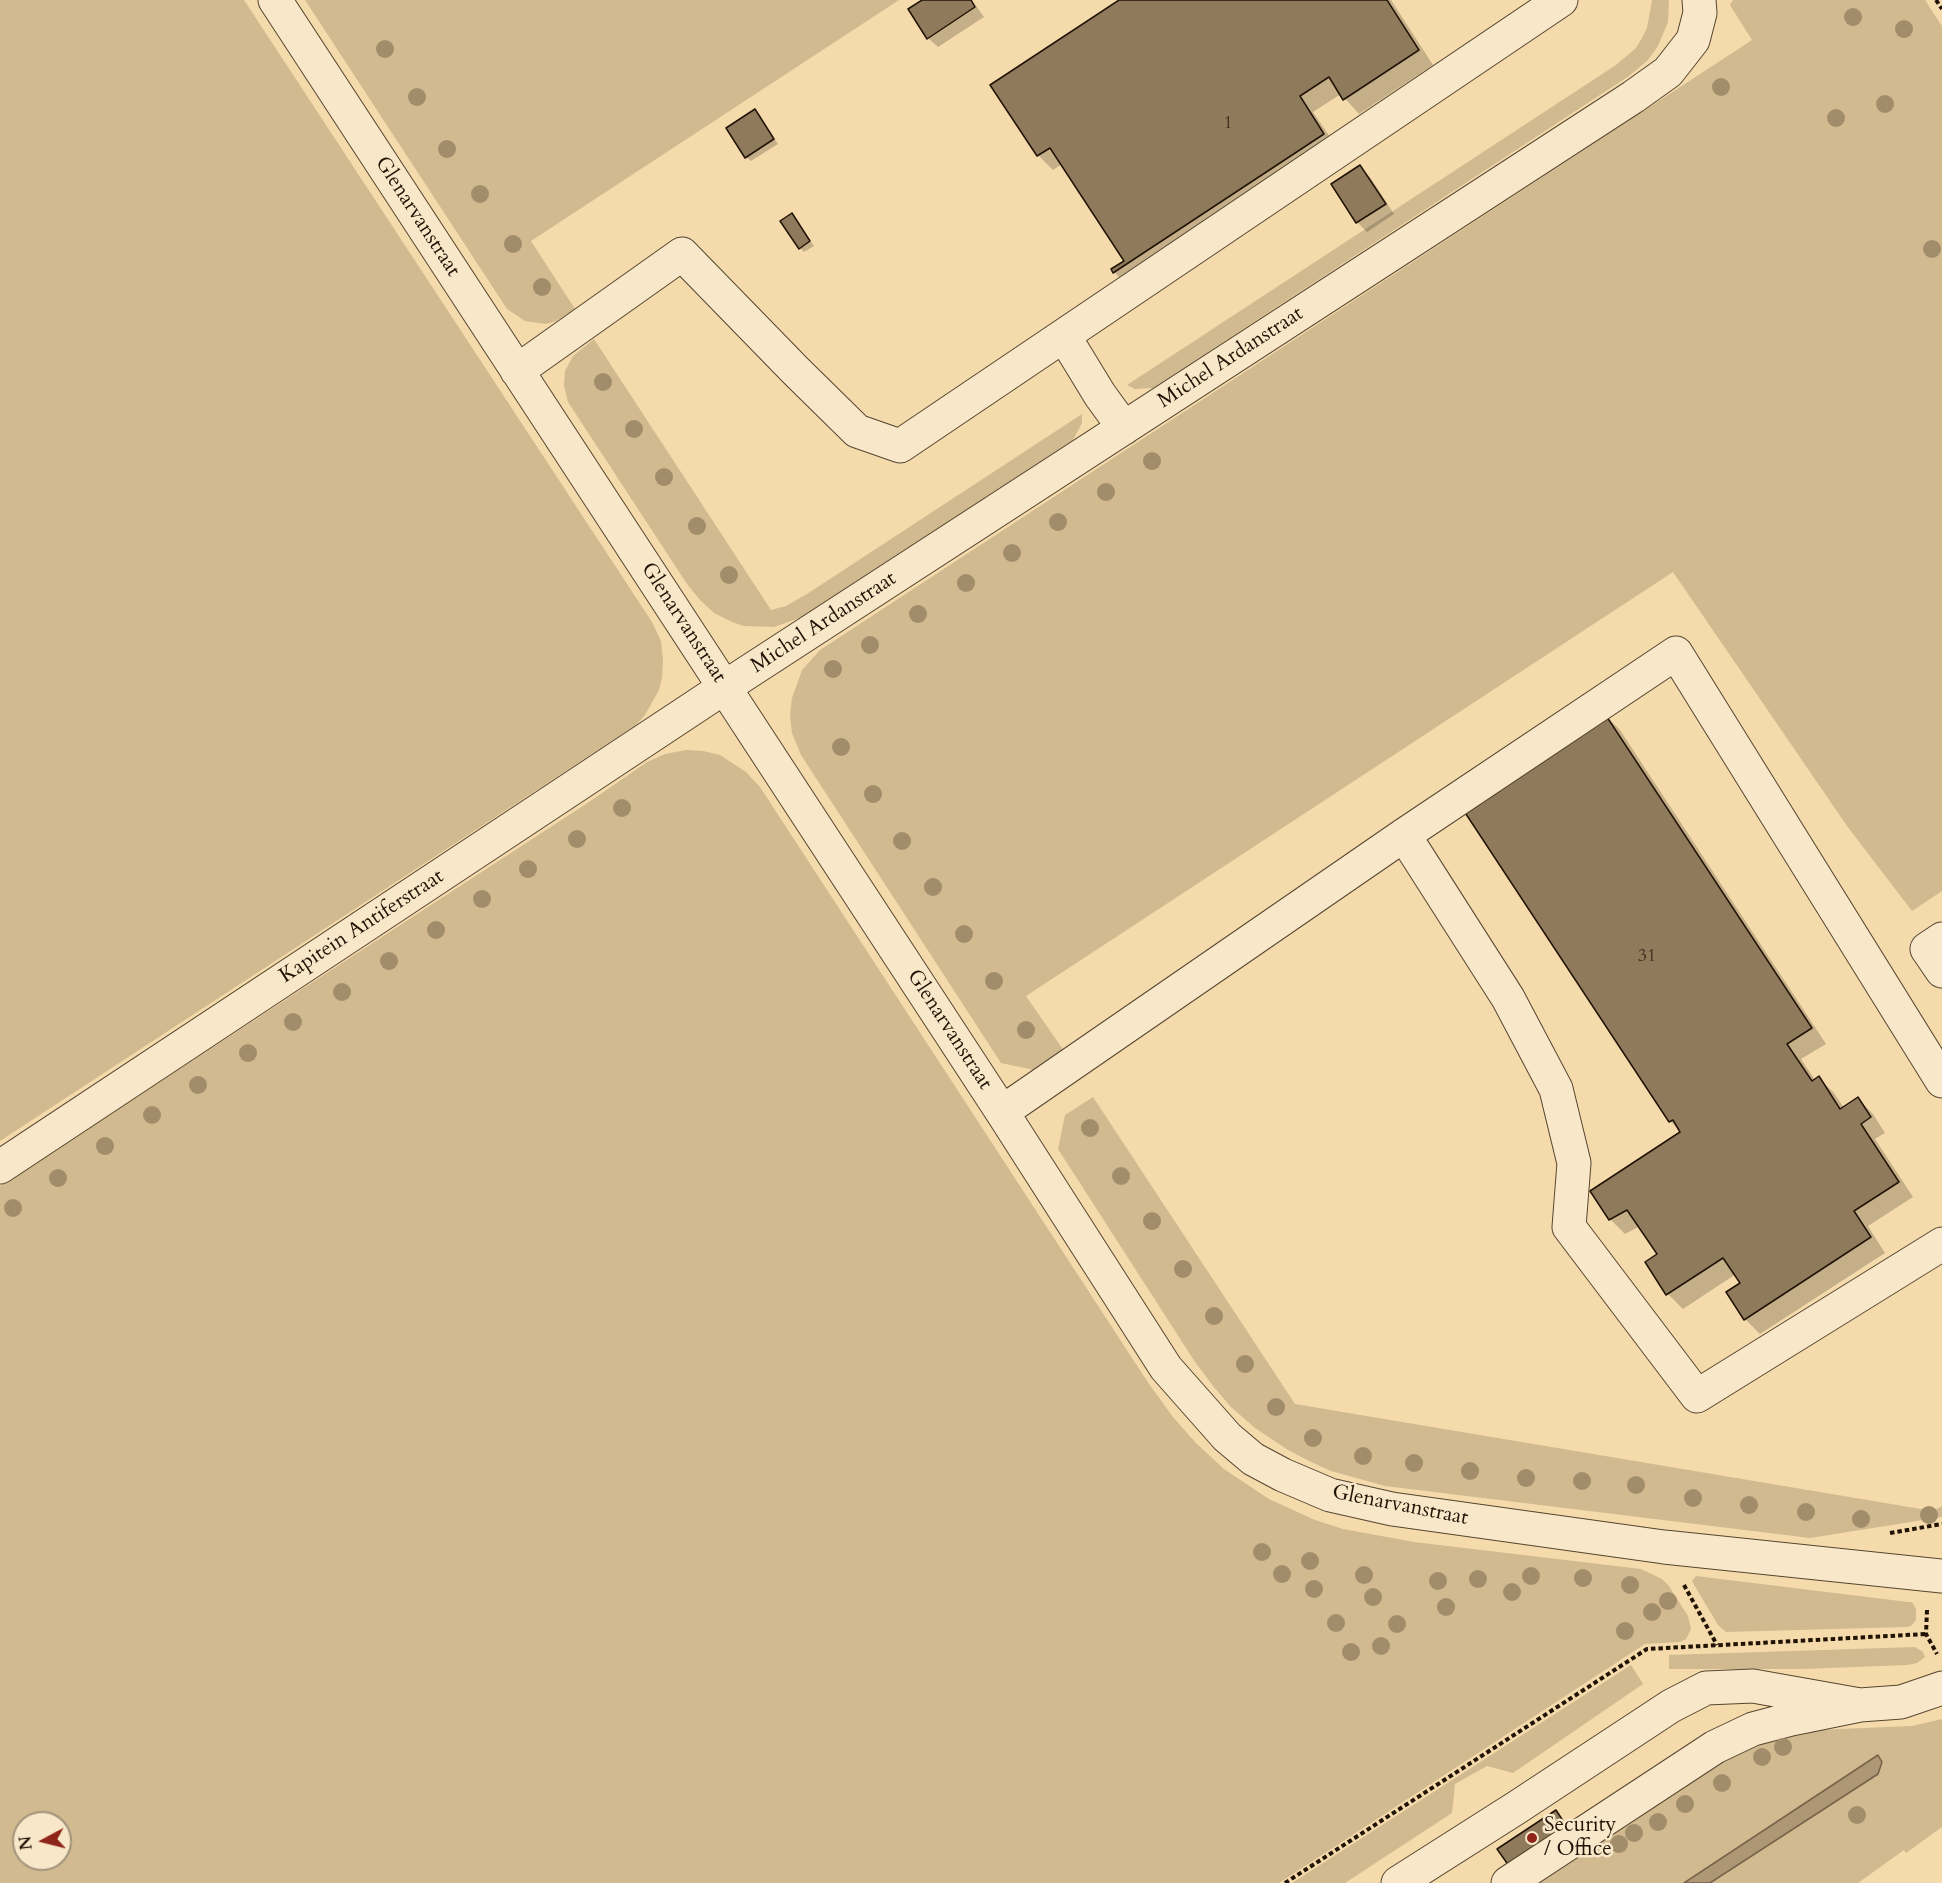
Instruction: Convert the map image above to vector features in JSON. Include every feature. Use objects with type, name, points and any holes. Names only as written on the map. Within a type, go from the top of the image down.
[{"type":"street","name":"Glenarvanstraat","points":[[275,0],[1002,1112],[1166,1368],[1227,1437],[1253,1459],[1283,1475],[1330,1495],[1392,1509],[1664,1547],[1942,1576]]},
{"type":"street","points":[[518,371],[682,254],[857,431],[900,446],[1561,0]]},
{"type":"street","name":"Michel Ardanstraat","points":[[725,687],[1668,72],[1693,40],[1700,13],[1698,0]]},
{"type":"street","points":[[1064,336],[1100,395],[1124,428]]},
{"type":"street","points":[[1002,1112],[1404,835],[1676,653],[1942,1081]]},
{"type":"street","name":"Kapitein Antiferstraat","points":[[0,1167],[725,687]]},
{"type":"street","points":[[1404,835],[1508,998],[1556,1089],[1574,1163],[1569,1227],[1697,1396],[1942,1244]]},
{"type":"street","points":[[1942,939],[1927,949],[1942,971]]},
{"type":"street","points":[[1398,1883],[1671,1706],[1706,1688],[1753,1686],[1860,1705]]},
{"type":"street","points":[[1508,1883],[1715,1747],[1753,1729],[1860,1705],[1900,1702],[1942,1688]]},
{"type":"path","points":[[1936,0],[1942,9]]},
{"type":"path","points":[[1664,1547],[1717,1645]]},
{"type":"path","points":[[1285,1883],[1481,1756]]},
{"type":"shaded area","points":[[0,0],[244,0],[652,622],[661,641],[663,660],[659,690],[645,715],[636,725],[0,1141]]},
{"type":"shaded area","points":[[305,0],[899,0],[531,241],[575,309],[556,321],[546,324],[525,321],[507,309]]},
{"type":"shaded area","points":[[1652,0],[1669,0],[1668,22],[1658,46],[1648,60],[1629,76],[1153,388],[1135,389],[1127,385],[1616,65],[1636,48],[1642,38],[1647,28]]},
{"type":"shaded area","points":[[1733,0],[1925,0],[1942,26],[1942,891],[1912,911],[1847,826],[1673,572],[1026,996],[1064,1051],[1034,1070],[1001,1063],[801,755],[792,733],[790,715],[792,698],[802,670],[820,650],[1752,40],[1730,5]]},
{"type":"shaded area","points":[[594,339],[771,610],[786,606],[807,594],[1082,414],[1082,423],[1073,440],[802,617],[774,627],[744,626],[714,613],[687,584],[568,402],[564,386],[565,371],[573,356]]},
{"type":"shaded area","points":[[686,750],[703,751],[720,755],[746,772],[760,787],[1149,1384],[1195,1442],[1224,1469],[1269,1499],[1315,1520],[1343,1529],[1414,1542],[1641,1569],[1662,1579],[1669,1586],[1688,1616],[1691,1629],[1686,1639],[1680,1642],[1645,1644],[1279,1883],[0,1883],[0,1186],[647,762],[665,754]]},
{"type":"shaded area","points":[[1093,1097],[1295,1404],[1933,1511],[1942,1506],[1942,1517],[1810,1538],[1385,1486],[1331,1471],[1309,1461],[1255,1428],[1231,1407],[1213,1386],[1195,1362],[1058,1149],[1065,1115]]},
{"type":"shaded area","points":[[1696,1576],[1912,1602],[1916,1609],[1916,1620],[1907,1627],[1726,1632],[1718,1625],[1693,1583]]},
{"type":"shaded area","points":[[1915,1647],[1923,1652],[1925,1657],[1917,1663],[1907,1665],[1803,1669],[1669,1669],[1669,1655]]},
{"type":"shaded area","points":[[1631,1665],[1643,1684],[1513,1773],[1487,1766],[1455,1784],[1452,1813],[1345,1883],[1292,1883]]},
{"type":"shaded area","points":[[1942,1719],[1942,1827],[1906,1853],[1904,1850],[1858,1883],[1710,1883],[1878,1774],[1878,1755],[1684,1883],[1530,1883],[1722,1760],[1791,1731],[1912,1726]]},
{"type":"shaded area","points":[[1878,1755],[1882,1762],[1878,1774],[1710,1883],[1684,1883]]},
{"type":"building","points":[[922,0],[971,0],[975,7],[927,39],[908,9]]},
{"type":"building","points":[[1119,0],[1387,0],[1419,50],[1343,100],[1329,77],[1300,96],[1324,134],[1113,273],[1111,269],[1124,261],[1050,148],[1037,156],[990,85]]},
{"type":"building","points":[[755,109],[774,139],[745,158],[726,128]]},
{"type":"building","points":[[1360,165],[1386,204],[1356,223],[1331,184]]},
{"type":"building","points":[[792,213],[810,241],[799,249],[780,221]]},
{"type":"building","points":[[1605,714],[1812,1028],[1787,1044],[1812,1081],[1819,1076],[1840,1109],[1858,1097],[1871,1117],[1861,1124],[1899,1182],[1854,1211],[1871,1237],[1744,1320],[1726,1292],[1740,1283],[1723,1258],[1666,1295],[1645,1262],[1657,1254],[1627,1210],[1609,1220],[1590,1191],[1680,1132],[1673,1120],[1669,1122],[1462,808]]},
{"type":"building","name":"Security / Office","points":[[1556,1810],[1567,1827],[1509,1866],[1497,1849]]},
{"type":"place","name":"Security / Office","points":[[1532,1838]]}]
